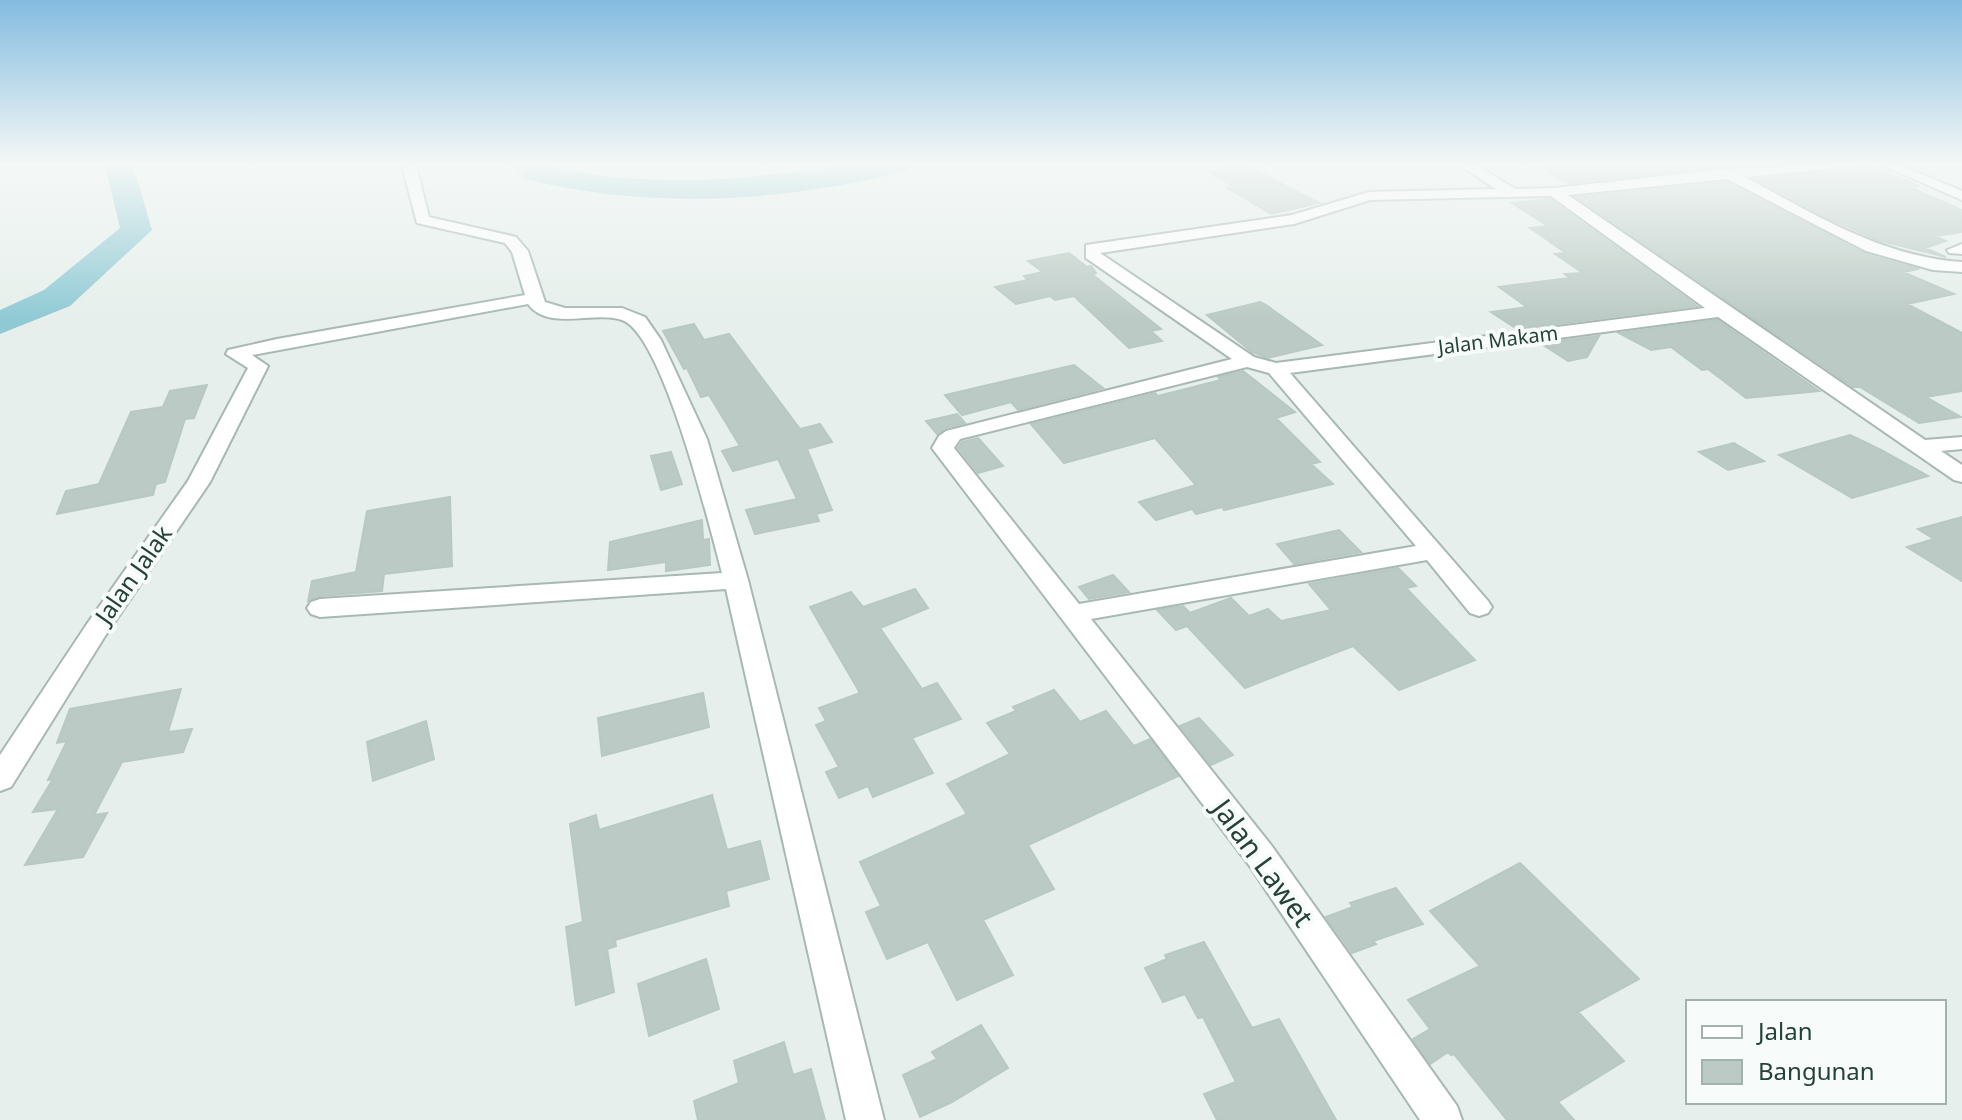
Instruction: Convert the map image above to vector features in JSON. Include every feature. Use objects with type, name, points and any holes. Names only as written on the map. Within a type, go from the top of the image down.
[{"type":"street","points":[[421,217],[422,220],[510,240],[520,251],[537,305],[547,311],[622,313],[639,321],[652,340],[697,439],[736,580],[865,1120]]},
{"type":"street","points":[[1300,217],[1092,248],[1092,255],[1247,361],[1276,369],[1479,607]]},
{"type":"street","points":[[1589,217],[1962,475]]},
{"type":"street","points":[[1815,217],[1891,255],[1933,266],[1962,267]]},
{"type":"street","name":"Jalan Jalak","points":[[0,779],[96,630],[199,482],[259,366],[235,354],[535,298]]},
{"type":"street","name":"Jalan Makam","points":[[1276,369],[1721,311]]},
{"type":"street","name":"Jalan Lawet","points":[[1247,361],[953,435],[946,440],[943,448],[1260,855],[1443,1120]]},
{"type":"street","points":[[1922,447],[1962,443]]},
{"type":"street","points":[[1073,614],[1433,551]]},
{"type":"street","points":[[320,608],[736,580]]},
{"type":"building","points":[[1534,217],[1575,217],[1697,306],[1517,329],[1491,312],[1527,307],[1499,287],[1570,278],[1565,274],[1583,273],[1555,254],[1566,253],[1530,228],[1548,226]]},
{"type":"building","points":[[1606,217],[1794,217],[1865,254],[1919,269],[1903,272],[1954,294],[1907,304],[1962,333],[1962,391],[1926,397],[1961,417],[1919,423],[1860,387],[1853,387]]},
{"type":"building","points":[[1827,217],[1962,217],[1962,232],[1934,236],[1946,241],[1925,248],[1946,257],[1877,240]]},
{"type":"building","points":[[1069,253],[1087,267],[1091,266],[1096,273],[1093,275],[1161,329],[1151,331],[1162,341],[1129,348],[1074,296],[1055,300],[1050,296],[1016,304],[995,287],[1028,280],[1024,276],[1043,272],[1028,261]]},
{"type":"building","points":[[1260,302],[1322,345],[1268,358],[1252,352],[1207,315]]},
{"type":"building","points":[[1717,320],[1819,391],[1746,398],[1708,369],[1702,370],[1671,347],[1651,350],[1619,333]]},
{"type":"building","points":[[694,324],[704,340],[729,334],[800,429],[820,424],[832,442],[807,449],[832,510],[816,514],[819,521],[755,534],[746,510],[797,499],[778,459],[733,471],[722,451],[740,446],[709,395],[701,397],[663,331]]},
{"type":"building","points":[[1599,336],[1587,357],[1568,361],[1540,343]]},
{"type":"building","points":[[1074,365],[1103,388],[1018,410],[1011,402],[962,415],[945,395]]},
{"type":"building","points":[[1243,371],[1295,412],[1276,418],[1320,462],[1311,464],[1333,484],[1224,510],[1222,507],[1196,514],[1192,509],[1156,520],[1139,502],[1196,485],[1155,438],[1064,463],[1031,424],[1155,393],[1158,396],[1221,380],[1218,377]]},
{"type":"building","points":[[207,385],[194,418],[185,419],[165,482],[156,484],[153,495],[57,514],[66,491],[99,484],[131,412],[163,407],[170,391]]},
{"type":"building","points":[[957,414],[965,423],[945,428],[937,434],[926,421]]},
{"type":"building","points":[[1850,435],[1928,476],[1852,498],[1779,455]]},
{"type":"building","points":[[978,438],[1003,466],[978,473],[958,448],[962,442]]},
{"type":"building","points":[[1734,443],[1764,461],[1728,470],[1699,452]]},
{"type":"building","points":[[671,452],[682,484],[661,490],[651,456]]},
{"type":"building","points":[[450,497],[452,566],[384,574],[382,591],[320,596],[308,601],[312,581],[356,572],[367,511]]},
{"type":"building","points":[[1962,517],[1962,581],[1907,547],[1934,539],[1918,529]]},
{"type":"building","points":[[702,520],[703,540],[709,539],[710,565],[666,571],[666,562],[608,570],[610,542]]},
{"type":"building","points":[[1339,530],[1361,552],[1294,564],[1277,544]]},
{"type":"building","points":[[1398,568],[1416,586],[1406,588],[1475,660],[1399,690],[1353,646],[1245,688],[1187,626],[1176,630],[1157,610],[1183,606],[1190,613],[1231,598],[1249,616],[1268,609],[1281,621],[1331,610],[1309,584]]},
{"type":"building","points":[[1113,575],[1129,592],[1089,599],[1079,587]]},
{"type":"building","points":[[915,589],[928,608],[880,628],[922,689],[937,683],[961,719],[912,738],[933,773],[873,797],[868,786],[839,798],[826,772],[839,767],[816,725],[826,721],[819,708],[860,693],[810,607],[851,592],[863,607]]},
{"type":"building","points":[[181,689],[168,732],[192,729],[183,752],[122,762],[94,815],[107,813],[83,857],[25,865],[58,809],[33,812],[53,779],[48,780],[67,741],[57,743],[70,709]]},
{"type":"building","points":[[1054,690],[1080,722],[1106,711],[1134,746],[1150,739],[1178,776],[1028,845],[1054,889],[983,920],[1013,975],[957,1000],[928,942],[887,959],[866,912],[881,906],[860,862],[967,814],[947,784],[1010,754],[987,723],[1016,711],[1013,707]]},
{"type":"building","points":[[703,693],[709,727],[602,756],[598,718]]},
{"type":"building","points":[[1199,718],[1233,755],[1211,765],[1180,726]]},
{"type":"building","points":[[426,721],[434,759],[373,781],[367,742]]},
{"type":"building","points":[[712,795],[727,850],[760,841],[769,879],[726,891],[729,906],[615,940],[616,946],[607,949],[614,992],[576,1005],[566,927],[583,922],[570,824],[596,815],[599,830]]},
{"type":"building","points":[[1520,863],[1639,979],[1578,1012],[1624,1061],[1558,1102],[1574,1120],[1507,1120],[1454,1054],[1448,1052],[1430,1064],[1413,1039],[1430,1029],[1408,1000],[1480,966],[1430,911]]},
{"type":"building","points":[[1396,888],[1423,924],[1373,941],[1376,944],[1352,953],[1326,917],[1353,907],[1350,903]]},
{"type":"building","points":[[1204,942],[1252,1028],[1279,1019],[1336,1120],[1217,1120],[1204,1094],[1236,1082],[1203,1017],[1198,1018],[1185,994],[1163,1002],[1145,968],[1167,959],[1165,955]]},
{"type":"building","points":[[706,959],[719,1009],[649,1036],[638,984]]},
{"type":"building","points":[[981,1025],[1008,1068],[952,1102],[920,1117],[903,1075],[937,1059],[932,1052]]},
{"type":"building","points":[[784,1042],[793,1075],[811,1069],[825,1120],[698,1120],[694,1101],[739,1083],[734,1061]]},
{"type":"waterway","points":[[0,323],[57,298],[136,230],[133,217]]}]
